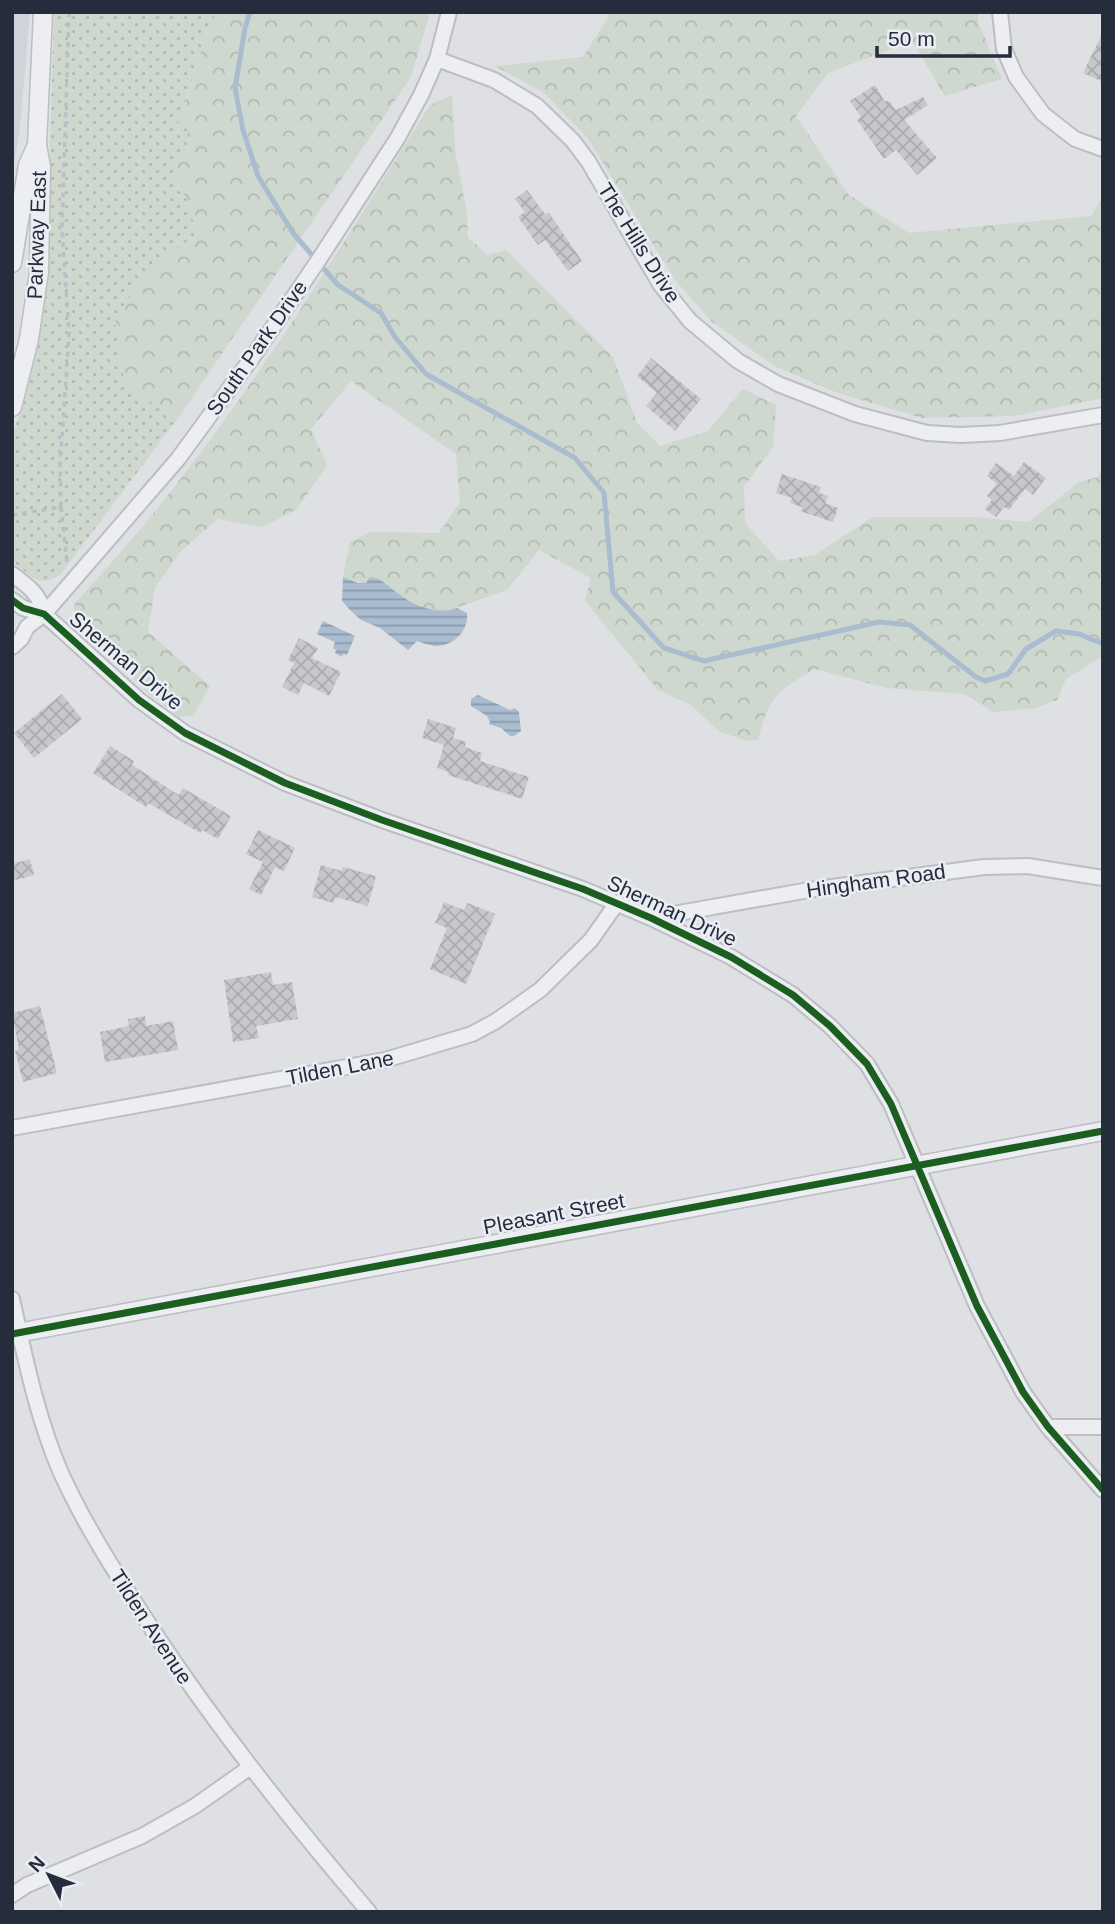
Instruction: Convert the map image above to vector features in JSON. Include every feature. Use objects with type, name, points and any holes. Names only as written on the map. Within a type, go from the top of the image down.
[{"type":"street","name":"Parkway East","points":[[12,407],[29,340],[39,272],[41,167],[37,145],[44,12]]},
{"type":"street","name":"South Park Drive","points":[[12,647],[21,639],[27,627],[44,614],[178,459],[254,355],[397,139],[437,59],[449,12]]},
{"type":"street","points":[[1000,12],[1004,49],[1016,77],[1043,114],[1075,139],[1103,149]]},
{"type":"street","name":"The Hills Drive","points":[[437,59],[494,80],[537,106],[573,141],[588,161],[660,284],[690,321],[738,360],[778,384],[855,414],[927,433],[1000,433],[1103,415]]},
{"type":"street","name":"Parkway East","points":[[12,263],[28,165],[37,145]]},
{"type":"street","name":"Sherman Drive","points":[[12,574],[36,593],[44,614]]},
{"type":"street","name":"Sherman Drive","points":[[12,600],[23,608],[44,614],[139,700],[184,732],[275,778],[382,820],[617,903],[731,957],[793,995],[830,1026],[867,1064],[891,1104],[919,1164],[977,1306],[1023,1392],[1048,1427],[1103,1490]]},
{"type":"street","points":[[12,633],[27,627]]},
{"type":"street","name":"Hingham Road","points":[[651,918],[809,890],[984,867],[1028,866],[1103,878]]},
{"type":"street","name":"Tilden Lane","points":[[12,1128],[385,1060],[472,1034],[496,1021],[540,990],[591,940],[617,903]]},
{"type":"street","name":"Pleasant Street","points":[[16,1333],[1103,1131]]},
{"type":"street","name":"Tilden Avenue","points":[[12,1299],[16,1333],[36,1402],[61,1471],[98,1547],[199,1699],[249,1768],[369,1912]]},
{"type":"street","points":[[1048,1427],[1103,1427]]},
{"type":"street","points":[[12,1895],[27,1885],[142,1836],[195,1806],[249,1768]]},
{"type":"path","points":[[68,567],[61,507],[60,466],[69,334],[62,229],[63,131],[69,12]]},
{"type":"path","points":[[12,515],[61,507]]},
{"type":"shaded area","points":[[12,12],[30,12],[20,127],[12,178]]},
{"type":"green space","points":[[54,12],[216,12],[178,123],[188,130],[186,152],[173,181],[189,201],[196,235],[140,277],[125,387],[178,418],[61,574],[47,581],[29,575],[12,561],[12,435],[24,402],[39,341],[49,244]]},
{"type":"green space","points":[[216,12],[430,12],[411,77],[178,418],[125,387],[115,322],[140,277],[196,235],[189,201],[173,181],[176,161],[186,152],[188,130],[178,124]]},
{"type":"green space","points":[[608,12],[978,12],[978,22],[1002,79],[945,96],[912,41],[828,73],[796,116],[849,195],[909,233],[1091,216],[1103,197],[1103,398],[1013,416],[922,418],[838,393],[776,367],[712,322],[675,280],[587,137],[544,93],[495,66],[583,57],[607,19]]},
{"type":"green space","points":[[452,95],[455,150],[467,213],[468,237],[487,255],[506,250],[613,357],[637,423],[660,446],[708,431],[743,389],[776,405],[773,447],[744,486],[745,523],[779,561],[815,555],[873,517],[973,517],[1029,522],[1079,482],[1098,477],[1103,468],[1103,656],[1066,679],[1057,700],[1036,708],[993,712],[965,694],[887,688],[815,669],[791,683],[776,696],[766,713],[758,740],[749,741],[720,732],[691,705],[658,690],[585,601],[591,578],[539,550],[507,590],[444,612],[423,608],[397,593],[343,577],[350,542],[371,532],[439,533],[460,502],[456,454],[351,381],[311,429],[327,465],[297,509],[263,527],[218,519],[181,551],[155,588],[148,632],[210,686],[194,715],[179,717],[148,693],[79,625],[74,615],[75,603],[175,487],[221,425],[307,299],[430,105]]},
{"type":"water","points":[[343,577],[358,583],[366,583],[370,577],[379,580],[406,599],[434,610],[457,608],[467,613],[465,626],[458,637],[448,644],[435,646],[417,641],[408,650],[380,628],[361,620],[350,610],[342,601]]},
{"type":"water","points":[[323,621],[355,636],[347,655],[343,654],[342,657],[335,653],[335,642],[317,634]]},
{"type":"water","points":[[478,695],[510,710],[515,708],[519,712],[521,731],[510,736],[501,728],[489,724],[487,716],[471,706],[471,699]]},
{"type":"building","points":[[1103,32],[1103,82],[1083,73]]},
{"type":"building","points":[[875,85],[885,102],[888,100],[896,110],[923,97],[928,105],[904,120],[937,158],[917,175],[896,150],[884,159],[857,120],[861,117],[850,101]]},
{"type":"building","points":[[527,190],[545,214],[549,213],[582,261],[568,271],[545,240],[538,245],[518,217],[525,212],[515,199]]},
{"type":"building","points":[[651,358],[701,399],[675,431],[646,406],[657,393],[637,376]]},
{"type":"building","points":[[1024,462],[1046,478],[1033,495],[1025,489],[1009,510],[1004,507],[996,517],[985,509],[992,500],[987,496],[997,484],[987,476],[996,463],[1014,476]]},
{"type":"building","points":[[782,474],[821,487],[819,493],[828,496],[825,503],[838,508],[833,522],[800,511],[804,508],[790,503],[792,498],[776,493]]},
{"type":"building","points":[[299,638],[318,648],[312,658],[341,672],[329,696],[304,683],[298,695],[282,687],[294,663],[288,660]]},
{"type":"building","points":[[62,694],[82,719],[34,758],[14,733]]},
{"type":"building","points":[[428,719],[456,728],[453,738],[466,742],[465,747],[482,753],[480,761],[529,777],[522,799],[448,775],[449,772],[437,768],[444,745],[422,738]]},
{"type":"building","points":[[110,746],[134,761],[132,765],[179,795],[183,788],[231,816],[218,839],[202,830],[200,833],[148,803],[146,807],[93,773]]},
{"type":"building","points":[[258,830],[295,848],[284,871],[275,867],[261,895],[249,889],[263,862],[246,854]]},
{"type":"building","points":[[30,859],[34,875],[12,881],[12,864]]},
{"type":"building","points":[[321,865],[342,871],[343,867],[376,876],[368,906],[335,897],[334,903],[312,897]]},
{"type":"building","points":[[444,902],[464,910],[468,903],[495,914],[466,984],[430,969],[447,928],[435,923]]},
{"type":"building","points":[[271,972],[273,985],[292,982],[298,1019],[256,1026],[259,1038],[233,1042],[224,980]]},
{"type":"building","points":[[40,1006],[57,1073],[23,1082],[15,1051],[19,1049],[12,1013]]},
{"type":"building","points":[[145,1016],[146,1026],[173,1021],[178,1050],[105,1062],[100,1032],[129,1026],[128,1019]]},
{"type":"waterway","points":[[250,12],[235,88],[243,130],[258,176],[293,233],[338,285],[381,313],[395,337],[426,374],[575,458],[604,493],[613,592],[664,648],[704,661],[879,622],[910,625],[976,677],[985,681],[1008,674],[1026,649],[1056,631],[1079,634],[1103,644]]},
{"type":"cycle path","points":[[12,600],[23,608],[44,614],[139,700],[185,733],[285,783],[382,820],[583,889],[651,918],[731,957],[793,995],[830,1026],[867,1064],[891,1104],[977,1306],[1023,1392],[1048,1427],[1103,1490]]},
{"type":"cycle path","points":[[12,1334],[1103,1131]]}]
